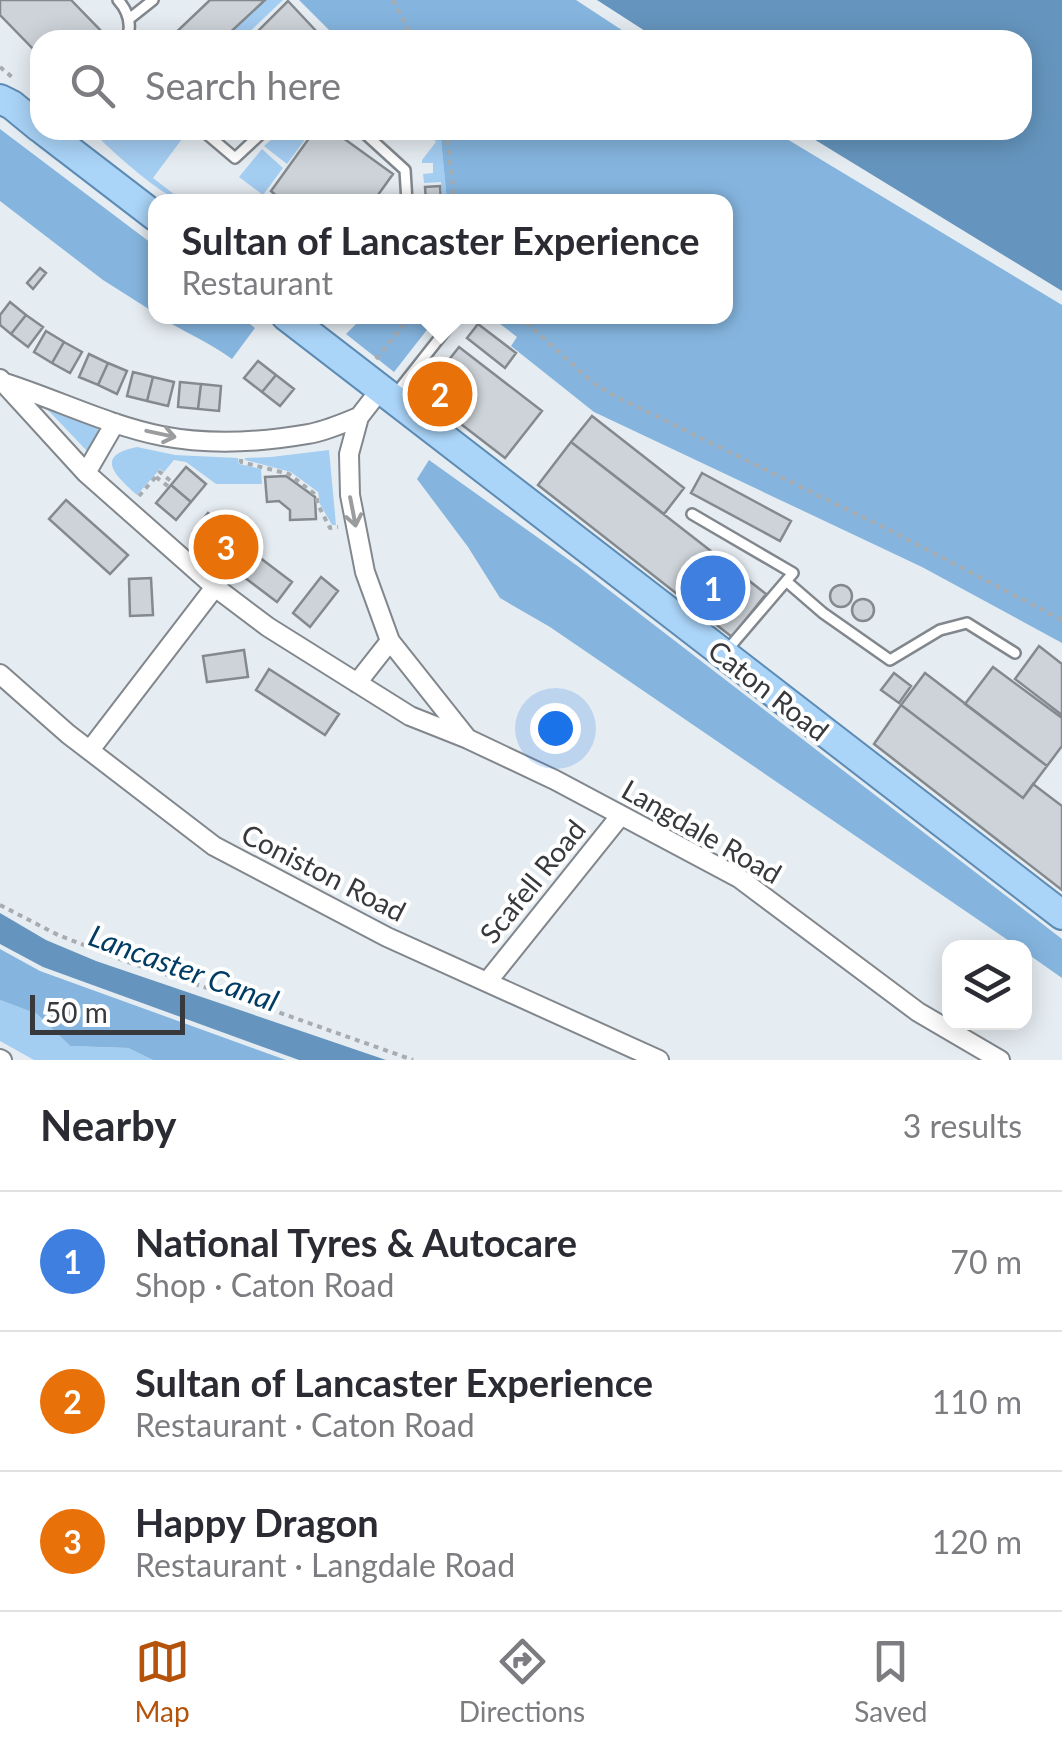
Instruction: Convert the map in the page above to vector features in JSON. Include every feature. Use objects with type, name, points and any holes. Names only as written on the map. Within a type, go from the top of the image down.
[{"type":"main road","points":[[4,98],[30,119]]},
{"type":"main road","points":[[56,140],[148,211]]},
{"type":"main road","name":"Caton Road","points":[[296,324],[1062,915]]},
{"type":"street","name":"Langdale Road","points":[[1,380],[115,423],[194,440],[237,441],[310,434],[359,417]]},
{"type":"street","name":"Langdale Road","points":[[1,380],[86,473],[215,587],[268,626],[410,716],[555,780],[739,878],[918,1012],[999,1060]]},
{"type":"street","points":[[386,394],[359,417],[348,454],[350,494],[365,572],[390,641],[468,739]]},
{"type":"street","points":[[86,473],[115,423]]},
{"type":"street","points":[[90,750],[215,587]]},
{"type":"street","points":[[356,683],[390,641]]},
{"type":"street","name":"Coniston Road","points":[[0,674],[68,734],[214,846],[387,937],[659,1060]]},
{"type":"street","name":"Scafell Road","points":[[486,982],[620,815]]},
{"type":"lane","points":[[118,0],[129,19],[130,30]]},
{"type":"lane","points":[[129,19],[153,0]]},
{"type":"lane","points":[[214,140],[235,158],[254,140]]},
{"type":"lane","points":[[372,140],[406,170],[406,194]]},
{"type":"lane","points":[[386,394],[450,324]]},
{"type":"lane","points":[[692,514],[793,572],[723,655]]},
{"type":"lane","points":[[786,581],[823,613],[890,660],[940,630],[967,622],[1016,653]]},
{"type":"path","points":[[393,0],[409,30]]},
{"type":"path","points":[[447,140],[454,194]]},
{"type":"path","points":[[374,361],[404,324]]},
{"type":"path","points":[[528,324],[609,393],[1062,620]]},
{"type":"path","points":[[241,462],[289,474],[316,495],[330,528],[336,527]]},
{"type":"path","points":[[136,499],[160,472],[171,485]]},
{"type":"path","points":[[0,905],[58,936],[413,1060]]},
{"type":"shaded area","points":[[265,0],[283,0],[252,30],[233,30]]},
{"type":"shaded area","points":[[299,0],[576,0],[622,30],[329,30]]},
{"type":"shaded area","points":[[597,0],[1062,0],[1062,291],[815,140],[1032,140],[1032,30],[644,30]]},
{"type":"shaded area","points":[[0,129],[148,241],[148,309],[103,280],[0,201]]},
{"type":"shaded area","points":[[102,140],[181,140],[153,178],[174,194],[149,182]]},
{"type":"shaded area","points":[[271,140],[305,140],[287,164],[264,146]]},
{"type":"shaded area","points":[[441,140],[446,194],[442,194],[441,182],[424,183],[423,174],[433,173],[433,163],[422,160]]},
{"type":"shaded area","points":[[441,140],[789,140],[1062,305],[1062,643],[922,567],[594,412],[511,346],[517,337],[500,324],[733,324],[733,194],[446,194]]},
{"type":"shaded area","points":[[262,149],[283,168],[264,194],[239,177]]},
{"type":"shaded area","points":[[173,324],[250,324],[255,328],[232,359]]},
{"type":"shaded area","points":[[356,324],[432,324],[394,372],[346,334]]},
{"type":"shaded area","points":[[47,409],[97,427],[100,434],[87,451]]},
{"type":"shaded area","points":[[137,447],[175,455],[238,458],[239,464],[261,469],[262,484],[216,484],[186,462],[174,460],[164,472],[160,469],[137,495],[116,474],[112,461]]},
{"type":"shaded area","points":[[329,450],[336,525],[332,525],[320,504],[318,492],[291,472],[245,460],[245,458]]},
{"type":"shaded area","points":[[429,460],[579,567],[1062,939],[1062,978],[1032,957],[1032,940],[1008,940],[550,627],[500,598],[417,479]]},
{"type":"shaded area","points":[[0,913],[46,940],[96,961],[386,1060],[299,1060],[43,967],[0,944]]},
{"type":"shaded area","points":[[0,949],[40,971],[286,1060],[153,1060],[128,1048],[70,1046],[37,1014],[0,1000]]},
{"type":"shaded area","points":[[0,1000],[37,1014],[70,1046],[128,1048],[153,1060],[34,1060],[0,1041]]},
{"type":"building","points":[[0,0],[71,0],[100,30],[30,30],[30,46],[0,15]]},
{"type":"building","points":[[210,0],[265,0],[233,30],[178,30]]},
{"type":"building","points":[[288,1],[315,30],[259,30]]},
{"type":"building","points":[[308,140],[346,140],[393,174],[379,194],[271,191]]},
{"type":"building","points":[[440,186],[440,194],[425,194],[425,187]]},
{"type":"building","points":[[40,268],[46,273],[33,289],[27,283]]},
{"type":"building","points":[[10,302],[26,315],[11,334],[0,325],[0,315]]},
{"type":"building","points":[[26,315],[43,327],[28,347],[11,334]]},
{"type":"building","points":[[478,324],[516,353],[505,368],[467,338]]},
{"type":"building","points":[[46,331],[64,342],[52,363],[34,352]]},
{"type":"building","points":[[64,342],[82,352],[70,373],[52,363]]},
{"type":"building","points":[[459,347],[542,411],[505,458],[422,394]]},
{"type":"building","points":[[89,354],[108,363],[98,385],[79,377]]},
{"type":"building","points":[[258,361],[276,375],[262,392],[244,378]]},
{"type":"building","points":[[108,363],[127,371],[117,394],[98,385]]},
{"type":"building","points":[[133,372],[153,377],[147,401],[127,396]]},
{"type":"building","points":[[276,375],[294,389],[280,406],[262,392]]},
{"type":"building","points":[[153,377],[174,382],[168,406],[147,401]]},
{"type":"building","points":[[180,382],[201,384],[198,409],[178,407]]},
{"type":"building","points":[[201,384],[221,386],[219,411],[198,409]]},
{"type":"building","points":[[592,416],[684,488],[664,514],[571,442]]},
{"type":"building","points":[[571,442],[766,594],[732,637],[538,485]]},
{"type":"building","points":[[186,467],[206,484],[191,502],[171,485]]},
{"type":"building","points":[[702,473],[791,521],[780,541],[691,493]]},
{"type":"building","points":[[286,476],[315,497],[316,519],[290,520],[290,510],[279,501],[267,502],[265,477]]},
{"type":"building","points":[[171,485],[191,502],[176,520],[156,503]]},
{"type":"building","points":[[66,500],[128,555],[110,574],[49,519]]},
{"type":"building","points":[[208,513],[227,527],[212,547],[193,532]]},
{"type":"building","points":[[227,527],[246,542],[230,561],[212,547]]},
{"type":"building","points":[[255,554],[292,582],[277,602],[240,574]]},
{"type":"building","points":[[321,577],[338,591],[310,627],[293,613]]},
{"type":"building","points":[[151,578],[153,615],[130,616],[129,579]]},
{"type":"building","points":[[837,585],[845,585],[852,596],[845,607],[837,607],[830,600],[830,592]]},
{"type":"building","points":[[859,599],[867,599],[874,610],[867,621],[859,621],[852,614],[852,606]]},
{"type":"building","points":[[1039,646],[1062,664],[1062,715],[1015,679]]},
{"type":"building","points":[[244,650],[248,677],[207,682],[203,656]]},
{"type":"building","points":[[993,667],[1062,718],[1062,746],[1047,766],[965,704]]},
{"type":"building","points":[[269,669],[339,714],[325,735],[256,690]]},
{"type":"building","points":[[894,673],[911,686],[899,703],[881,690]]},
{"type":"building","points":[[925,673],[1047,766],[1023,798],[901,705]]},
{"type":"building","points":[[901,705],[1023,798],[1033,784],[1062,806],[1062,890],[874,744]]},
{"type":"place","name":"Sultan of Lancaster Experience","points":[[440,394]]},
{"type":"place","name":"Happy Dragon","points":[[226,547]]},
{"type":"place","name":"National Tyres & Autocare","points":[[713,588]]},
{"type":"water label","name":"Lancaster Canal","points":[[184,967]]}]
